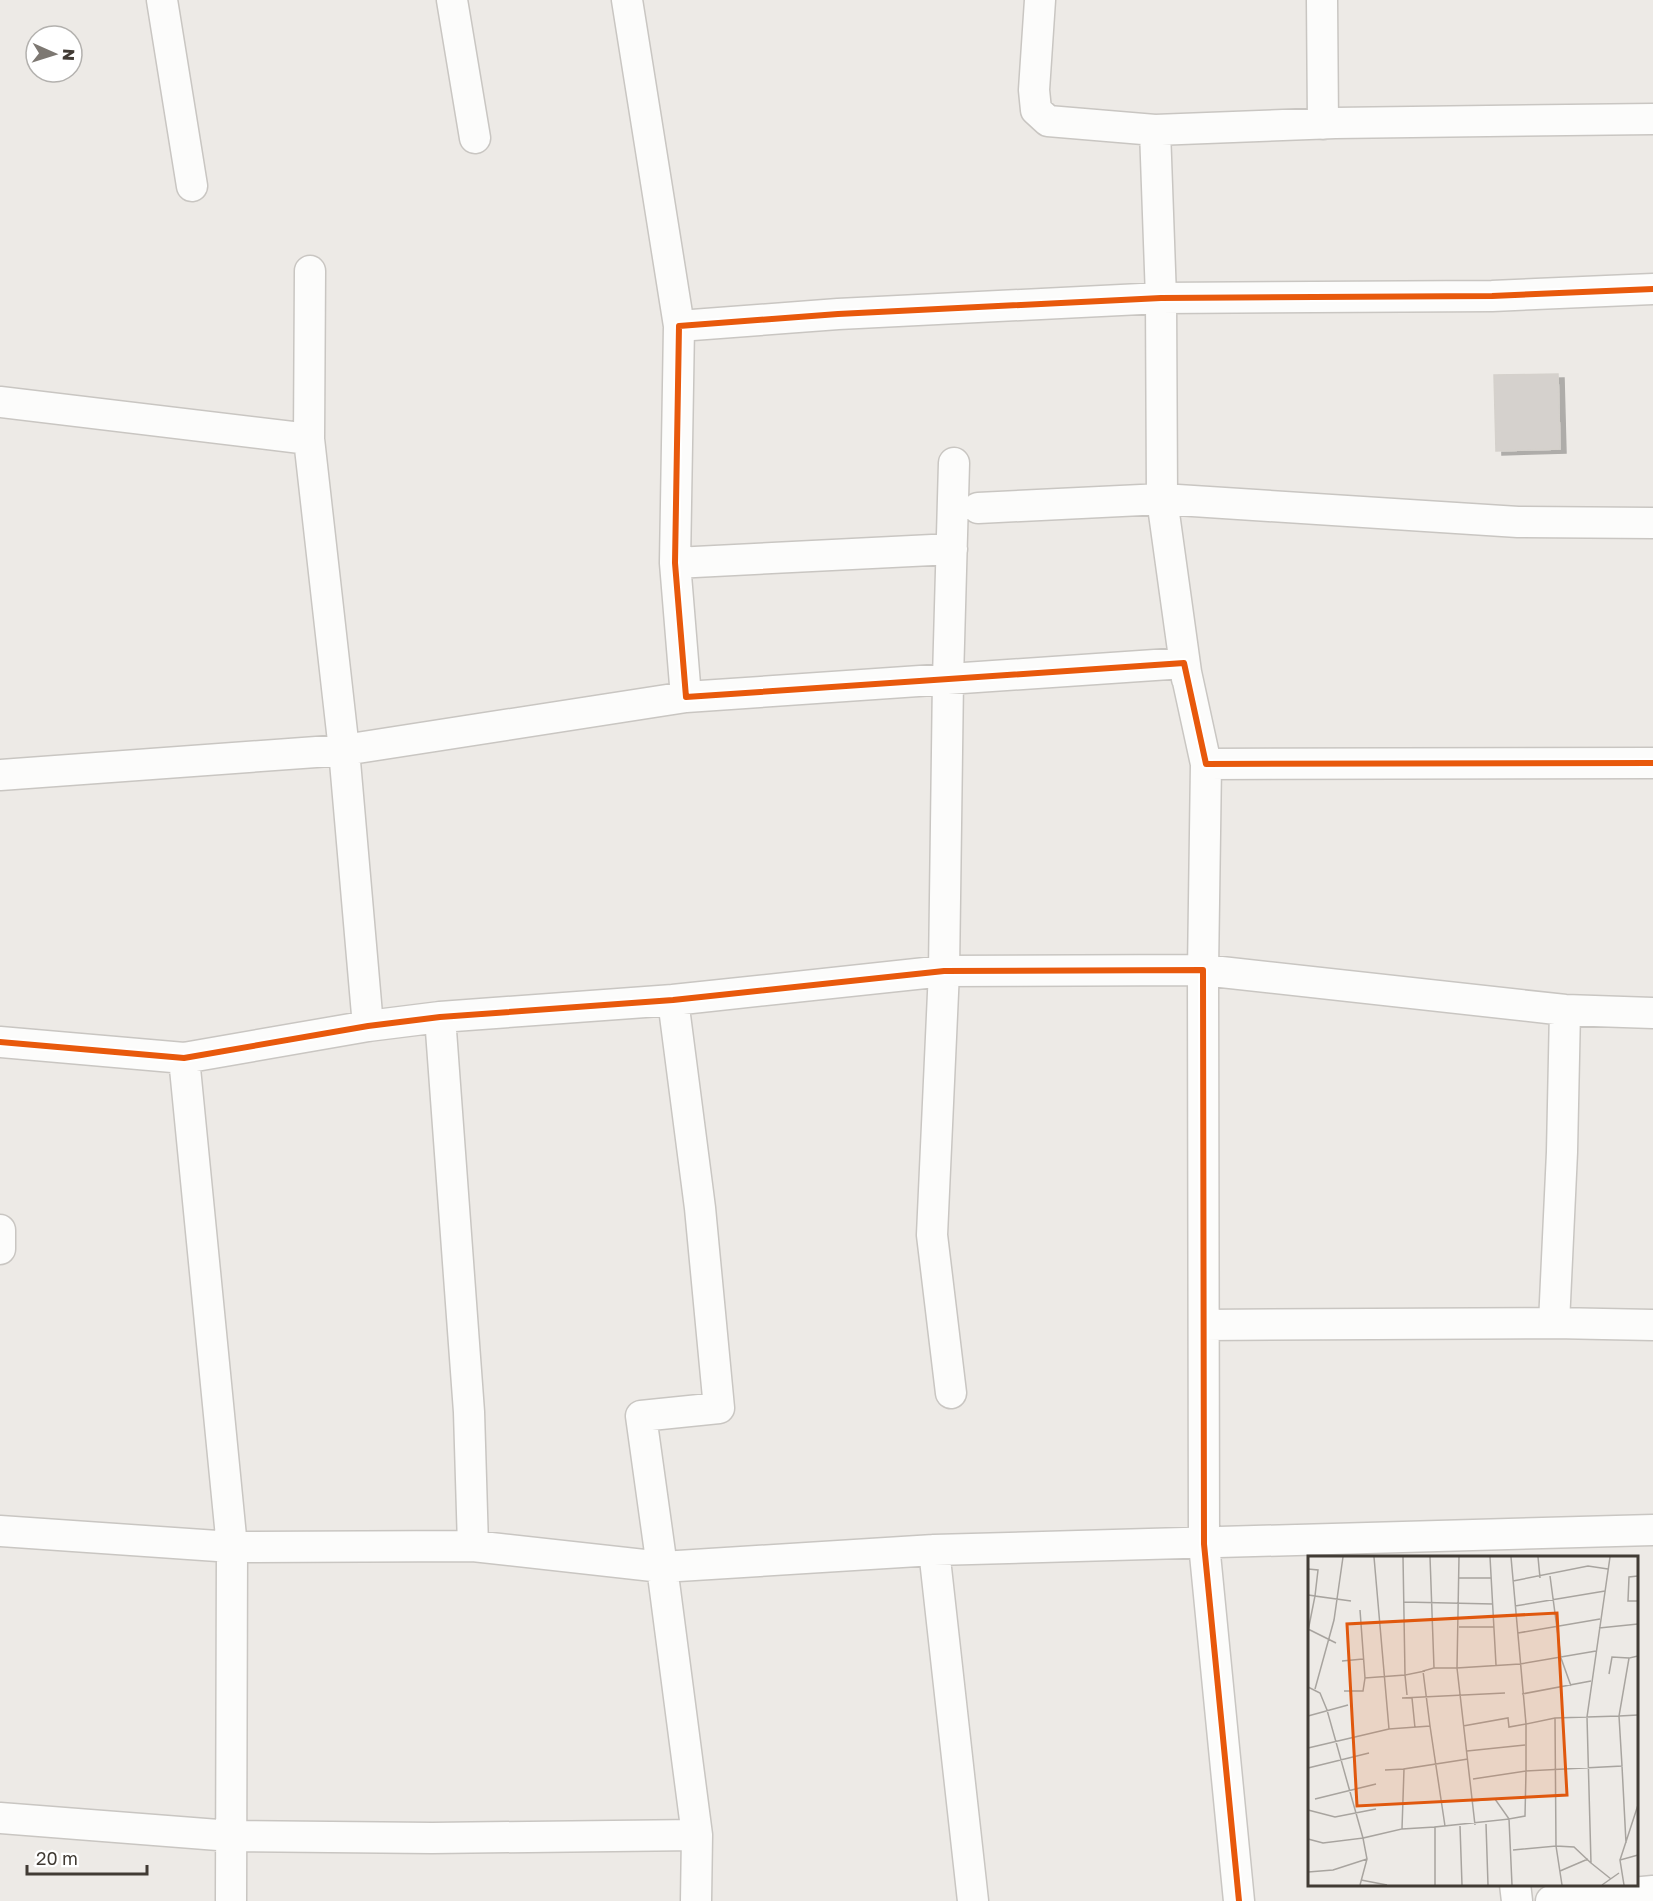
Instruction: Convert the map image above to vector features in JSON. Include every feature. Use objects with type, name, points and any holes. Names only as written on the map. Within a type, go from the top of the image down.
[{"type":"street","points":[[162,0],[192,186]]},
{"type":"street","points":[[452,0],[475,138]]},
{"type":"street","points":[[627,0],[678,326],[675,563],[686,697]]},
{"type":"street","points":[[1040,0],[1034,90],[1036,110],[1048,121],[1155,130],[1323,123],[1653,119]]},
{"type":"street","points":[[1322,0],[1323,123]]},
{"type":"street","points":[[1155,130],[1161,298],[1162,498],[1188,679]]},
{"type":"street","points":[[310,271],[309,439],[344,750],[368,1026]]},
{"type":"street","points":[[678,326],[838,314],[1161,298],[1492,296],[1653,289]]},
{"type":"street","points":[[0,402],[309,439]]},
{"type":"street","points":[[951,1393],[932,1235],[944,971],[954,463]]},
{"type":"street","points":[[978,508],[1162,498],[1518,522],[1653,523]]},
{"type":"street","points":[[675,563],[952,549]]},
{"type":"street","points":[[0,775],[344,750],[686,697],[1184,663],[1206,764],[1203,970],[1204,1544],[1239,1901]]},
{"type":"street","points":[[1206,764],[1653,763]]},
{"type":"street","points":[[0,1042],[184,1058],[368,1026],[440,1017],[673,1000],[944,971],[1203,970],[1565,1010],[1653,1013]]},
{"type":"street","points":[[673,1000],[700,1208],[719,1408],[641,1416],[697,1835],[696,1901]]},
{"type":"street","points":[[1554,1323],[1562,1152],[1565,1010]]},
{"type":"street","points":[[440,1017],[469,1412],[473,1546]]},
{"type":"street","points":[[184,1058],[232,1547],[231,1901]]},
{"type":"street","points":[[0,1230],[0,1249]]},
{"type":"street","points":[[1204,1325],[1554,1323],[1653,1325]]},
{"type":"street","points":[[0,1531],[232,1547],[473,1546],[662,1567],[934,1550],[1204,1544],[1492,1546],[1653,1530]]},
{"type":"street","points":[[934,1550],[973,1901]]},
{"type":"street","points":[[0,1818],[231,1836],[432,1838],[697,1835]]},
{"type":"street","points":[[1515,1886],[1517,1901]]},
{"type":"street","points":[[1551,1901],[1653,1891]]},
{"type":"building","points":[[1558,374],[1560,449],[1496,451],[1494,375]]},
{"type":"cycle path","points":[[1653,289],[1492,296],[1161,298],[838,314],[679,326],[675,563],[686,697],[1184,663],[1206,764],[1653,763]]},
{"type":"cycle path","points":[[0,1042],[184,1058],[368,1026],[440,1017],[673,1000],[944,971],[1203,970],[1204,1544],[1239,1901]]}]
